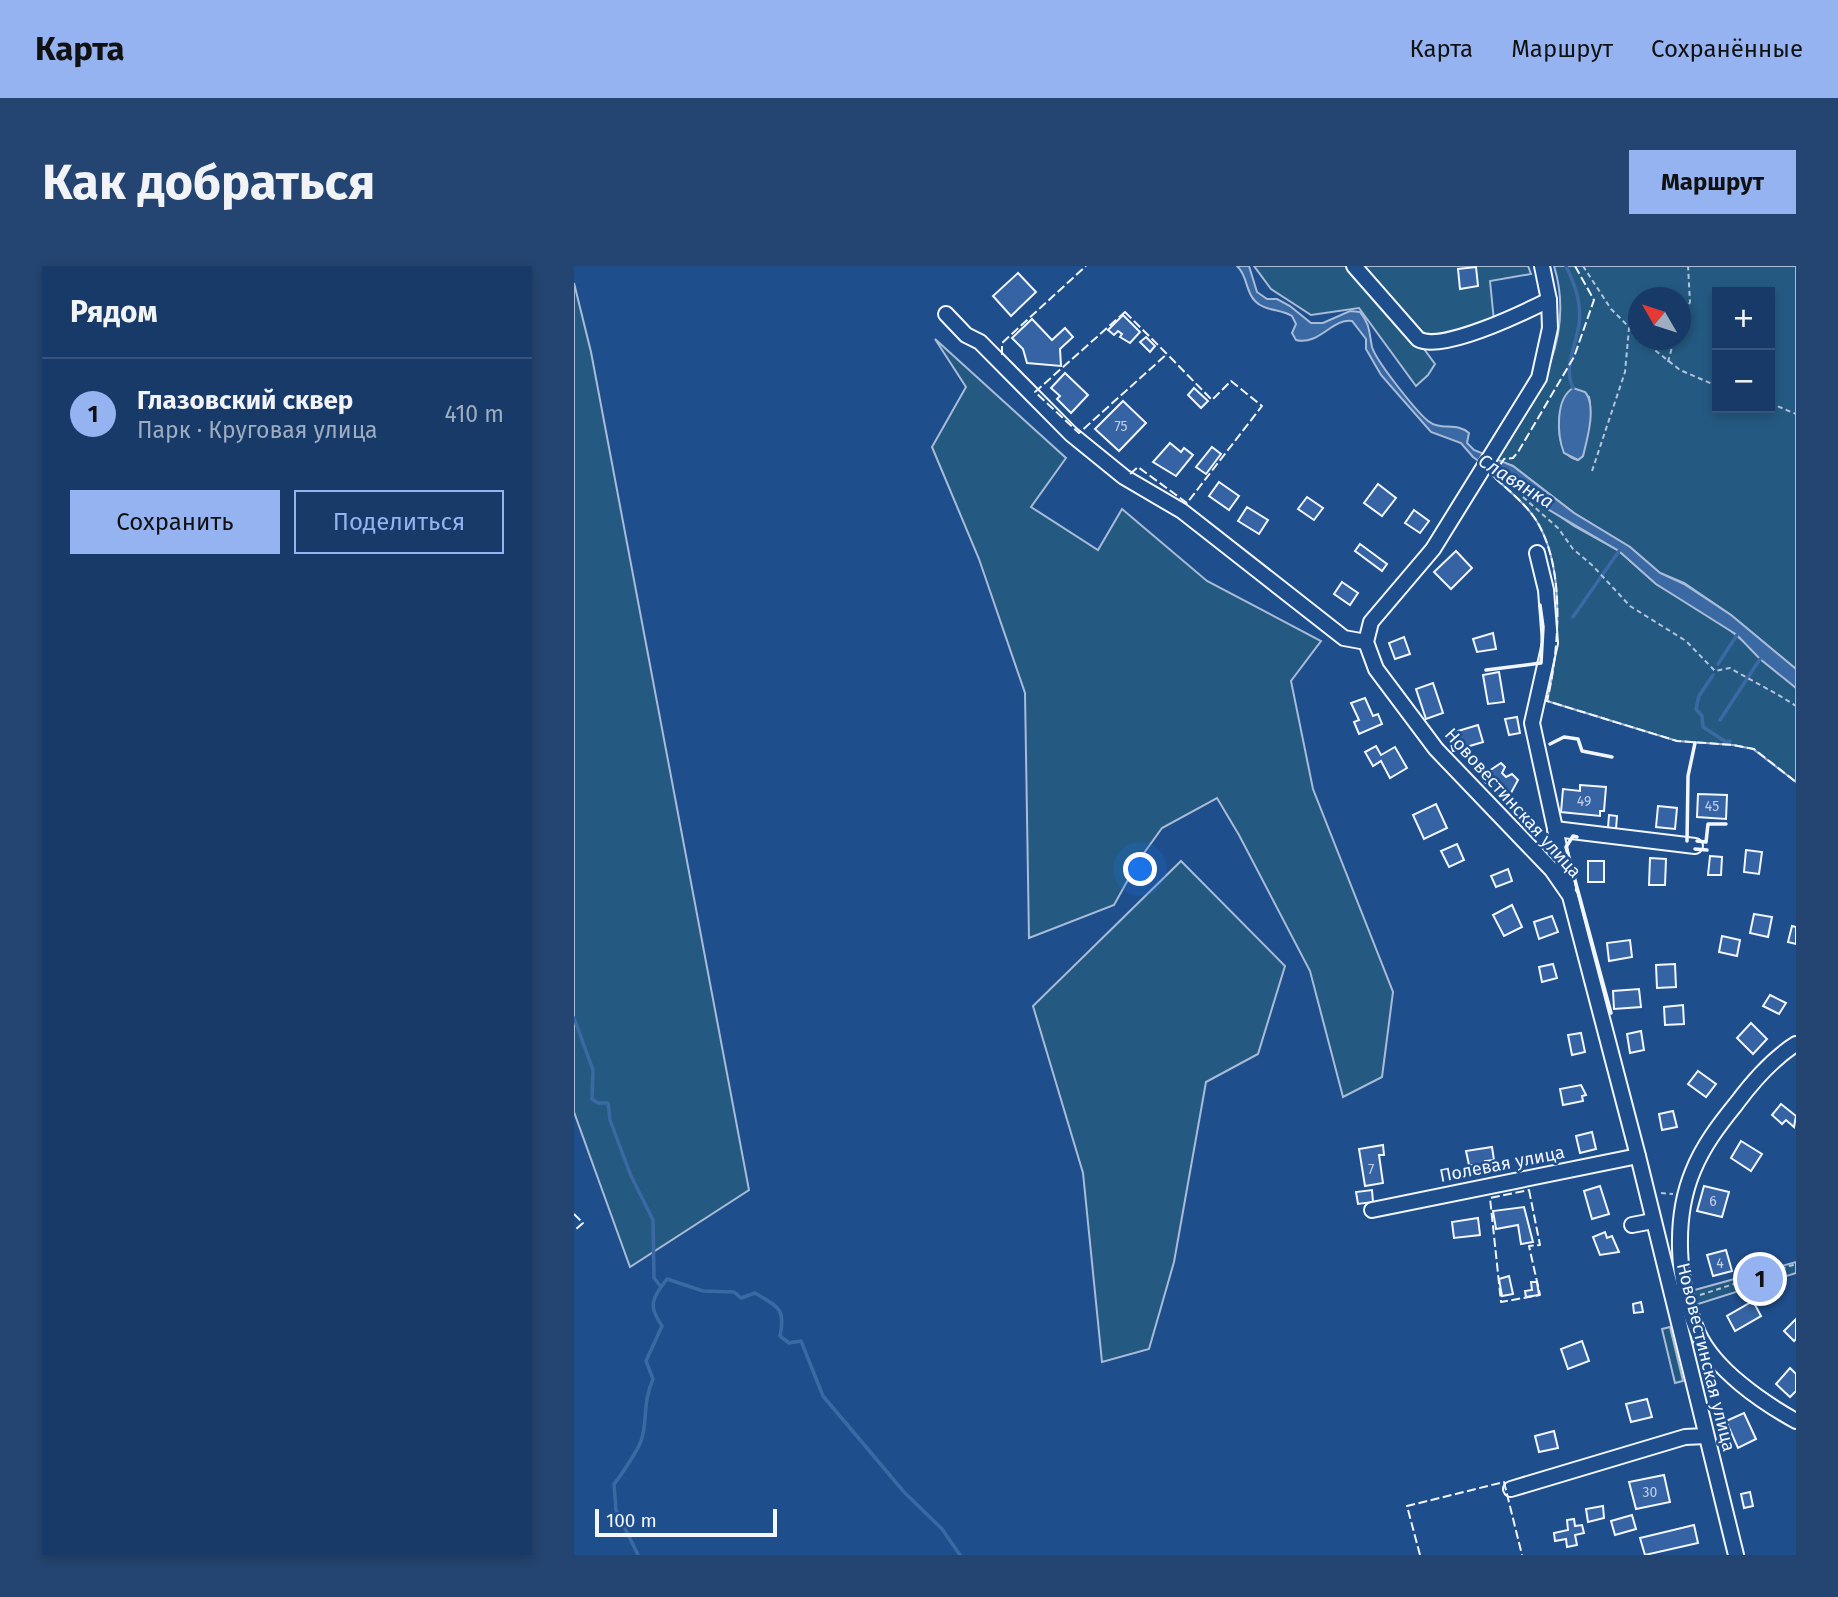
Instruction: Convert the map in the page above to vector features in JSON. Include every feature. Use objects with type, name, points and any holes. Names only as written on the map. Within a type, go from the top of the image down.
[{"type":"street","points":[[1354,266],[1418,339],[1427,343],[1482,328],[1549,300]]},
{"type":"street","points":[[946,314],[966,335],[980,342],[1071,433],[1124,477],[1182,510],[1344,638],[1366,642],[1371,622],[1433,549],[1544,364],[1549,341],[1549,300],[1542,266]]},
{"type":"street","points":[[1537,553],[1549,610],[1550,643],[1532,723],[1570,896]]},
{"type":"street","name":"Нововестинская улица","points":[[1366,642],[1376,669],[1436,749],[1552,870],[1570,896],[1638,1156],[1736,1555]]},
{"type":"street","points":[[1555,829],[1695,846]]},
{"type":"street","points":[[1796,1044],[1766,1068],[1705,1146],[1685,1196],[1679,1257],[1699,1334],[1719,1362],[1748,1388],[1796,1422]]},
{"type":"street","name":"Полевая улица","points":[[1372,1210],[1638,1156]]},
{"type":"street","points":[[1632,1225],[1653,1222]]},
{"type":"street","points":[[1664,1265],[1679,1257]]},
{"type":"street","points":[[1681,1338],[1699,1334]]},
{"type":"street","points":[[1511,1489],[1685,1437],[1706,1436]]},
{"type":"path","points":[[1583,266],[1601,296],[1628,327]]},
{"type":"path","points":[[1688,266],[1689,287]]},
{"type":"path","points":[[1592,471],[1625,372],[1628,339]]},
{"type":"path","points":[[1654,350],[1689,376],[1712,384]]},
{"type":"path","points":[[1668,362],[1671,350]]},
{"type":"path","points":[[1775,405],[1796,414]]},
{"type":"path","points":[[1523,497],[1558,528],[1573,550],[1594,566],[1630,606],[1686,641],[1715,671],[1730,668],[1746,680],[1769,688],[1796,706]]},
{"type":"path","points":[[1646,1190],[1685,1196]]},
{"type":"path","points":[[1689,1298],[1796,1264]]},
{"type":"shaded area","points":[[1254,266],[1528,266],[1531,274],[1490,281],[1494,321],[1419,342],[1435,364],[1416,386],[1359,308],[1311,315],[1271,289]]},
{"type":"shaded area","points":[[1554,266],[1796,266],[1796,669],[1731,615],[1684,583],[1660,573],[1630,547],[1574,513],[1513,466],[1496,460],[1548,369],[1560,320],[1560,293]],"holes":[[[1573,388],[1589,397],[1590,402],[1583,456],[1578,460],[1566,453],[1560,434],[1561,410]]]},
{"type":"shaded area","points":[[574,283],[591,352],[749,1190],[630,1267],[574,1112]]},
{"type":"shaded area","points":[[935,339],[1066,458],[1031,507],[1098,550],[1122,509],[1207,581],[1321,641],[1291,681],[1313,789],[1393,992],[1382,1077],[1343,1097],[1310,971],[1217,798],[1162,828],[1139,860],[1114,905],[1029,938],[1025,693],[979,559],[932,447],[966,387]]},
{"type":"shaded area","points":[[1495,472],[1574,526],[1619,551],[1656,584],[1724,625],[1788,679],[1796,688],[1796,782],[1753,749],[1677,741],[1547,701],[1557,636],[1553,567],[1548,546],[1536,520],[1493,476]]},
{"type":"shaded area","points":[[1181,861],[1285,966],[1258,1054],[1206,1082],[1174,1262],[1149,1349],[1102,1362],[1083,1173],[1033,1006]]},
{"type":"shaded area","points":[[1796,1262],[1796,1273],[1695,1305],[1691,1291]]},
{"type":"shaded area","points":[[1670,1327],[1683,1381],[1675,1383],[1662,1329]]},
{"type":"water","name":"Славянка","points":[[1237,266],[1249,266],[1257,292],[1267,299],[1277,299],[1290,306],[1311,323],[1323,323],[1350,311],[1360,312],[1367,324],[1375,354],[1406,397],[1428,421],[1469,433],[1467,443],[1474,450],[1513,466],[1574,513],[1630,547],[1660,573],[1684,584],[1731,615],[1796,669],[1796,688],[1760,659],[1737,635],[1656,584],[1619,551],[1544,507],[1473,457],[1461,443],[1431,432],[1381,375],[1366,349],[1366,339],[1352,321],[1338,324],[1312,339],[1296,340],[1292,333],[1296,324],[1292,316],[1263,307],[1255,301]]},
{"type":"water","points":[[1573,388],[1585,392],[1589,398],[1591,414],[1583,456],[1578,460],[1564,453],[1559,427],[1563,400]]},
{"type":"building","points":[[1476,267],[1478,286],[1460,289],[1458,269]]},
{"type":"building","points":[[1018,273],[1036,292],[1011,316],[993,296]]},
{"type":"building","points":[[1123,315],[1140,332],[1130,343],[1120,337],[1122,334],[1118,331],[1114,335],[1108,330]]},
{"type":"building","points":[[1032,319],[1052,340],[1065,328],[1073,337],[1060,349],[1061,366],[1027,363],[1023,349],[1012,338]]},
{"type":"building","points":[[1146,337],[1155,346],[1150,352],[1140,342]]},
{"type":"building","points":[[1065,373],[1088,395],[1071,413],[1057,399],[1060,396],[1051,388]]},
{"type":"building","points":[[1194,388],[1208,401],[1201,408],[1188,395]]},
{"type":"building","points":[[1123,401],[1146,423],[1119,451],[1095,429]]},
{"type":"building","points":[[1170,443],[1181,452],[1184,448],[1193,455],[1176,476],[1153,462]]},
{"type":"building","points":[[1212,447],[1221,454],[1206,474],[1196,467]]},
{"type":"building","points":[[1219,482],[1239,496],[1229,510],[1209,496]]},
{"type":"building","points":[[1378,484],[1396,498],[1382,516],[1364,503]]},
{"type":"building","points":[[1307,497],[1323,508],[1314,520],[1298,509]]},
{"type":"building","points":[[1247,507],[1268,520],[1259,534],[1238,521]]},
{"type":"building","points":[[1414,510],[1429,521],[1420,533],[1405,523]]},
{"type":"building","points":[[1360,544],[1387,564],[1382,571],[1355,551]]},
{"type":"building","points":[[1456,551],[1472,568],[1451,589],[1434,572]]},
{"type":"building","points":[[1342,582],[1358,593],[1350,605],[1334,594]]},
{"type":"building","points":[[1493,633],[1496,649],[1477,652],[1473,639]]},
{"type":"building","points":[[1404,637],[1410,654],[1395,659],[1389,643]]},
{"type":"building","points":[[1499,672],[1504,702],[1488,704],[1483,675]]},
{"type":"building","points":[[1433,683],[1443,713],[1426,719],[1416,689]]},
{"type":"building","points":[[1365,698],[1373,716],[1378,714],[1382,724],[1359,734],[1354,722],[1359,720],[1351,703]]},
{"type":"building","points":[[1517,717],[1520,733],[1509,735],[1505,719]]},
{"type":"building","points":[[1478,725],[1483,742],[1453,751],[1448,734]]},
{"type":"building","points":[[1376,746],[1381,755],[1395,747],[1407,768],[1390,778],[1381,761],[1373,766],[1365,752]]},
{"type":"building","points":[[1501,763],[1505,767],[1502,773],[1506,777],[1512,774],[1518,780],[1511,793],[1500,796],[1483,780],[1483,775]]},
{"type":"building","points":[[1580,785],[1606,787],[1604,811],[1600,811],[1600,816],[1561,812],[1563,789],[1580,791]]},
{"type":"building","points":[[1698,794],[1727,795],[1726,819],[1697,817]]},
{"type":"building","points":[[1436,804],[1447,828],[1424,839],[1413,815]]},
{"type":"building","points":[[1658,806],[1677,808],[1675,829],[1656,827]]},
{"type":"building","points":[[1609,815],[1617,816],[1616,829],[1608,828]]},
{"type":"building","points":[[1457,844],[1464,860],[1449,867],[1441,851]]},
{"type":"building","points":[[1746,850],[1762,852],[1759,874],[1744,872]]},
{"type":"building","points":[[1710,856],[1722,857],[1721,875],[1708,875]]},
{"type":"building","points":[[1650,858],[1666,859],[1665,885],[1649,885]]},
{"type":"building","points":[[1588,861],[1604,861],[1604,882],[1588,882]]},
{"type":"building","points":[[1508,869],[1512,881],[1496,887],[1491,876]]},
{"type":"building","points":[[1512,905],[1522,927],[1504,936],[1493,915]]},
{"type":"building","points":[[1754,914],[1772,917],[1768,937],[1750,933]]},
{"type":"building","points":[[1552,916],[1558,932],[1539,939],[1534,922]]},
{"type":"building","points":[[1792,926],[1796,927],[1796,944],[1788,942]]},
{"type":"building","points":[[1722,936],[1740,940],[1737,956],[1719,952]]},
{"type":"building","points":[[1630,940],[1632,957],[1609,961],[1607,943]]},
{"type":"building","points":[[1553,964],[1557,978],[1542,982],[1539,967]]},
{"type":"building","points":[[1675,964],[1676,987],[1657,988],[1656,965]]},
{"type":"building","points":[[1639,989],[1641,1007],[1614,1009],[1613,991]]},
{"type":"building","points":[[1770,995],[1786,1003],[1779,1014],[1763,1006]]},
{"type":"building","points":[[1683,1005],[1684,1024],[1665,1025],[1664,1007]]},
{"type":"building","points":[[1751,1023],[1767,1039],[1753,1054],[1737,1038]]},
{"type":"building","points":[[1641,1031],[1644,1050],[1630,1053],[1627,1034]]},
{"type":"building","points":[[1581,1033],[1585,1052],[1572,1055],[1568,1035]]},
{"type":"building","points":[[1698,1071],[1716,1084],[1706,1097],[1688,1084]]},
{"type":"building","points":[[1581,1085],[1586,1095],[1582,1096],[1583,1101],[1563,1105],[1560,1089]]},
{"type":"building","points":[[1781,1104],[1796,1116],[1794,1127],[1786,1120],[1782,1124],[1772,1115]]},
{"type":"building","points":[[1673,1111],[1677,1127],[1662,1130],[1659,1114]]},
{"type":"building","points":[[1592,1132],[1596,1149],[1580,1153],[1576,1136]]},
{"type":"building","points":[[1741,1141],[1762,1154],[1751,1171],[1731,1158]]},
{"type":"building","points":[[1383,1145],[1384,1155],[1379,1155],[1383,1183],[1365,1186],[1359,1149]]},
{"type":"building","points":[[1492,1147],[1494,1160],[1485,1161],[1486,1166],[1469,1165],[1466,1151]]},
{"type":"building","points":[[1600,1186],[1609,1214],[1592,1219],[1584,1191]]},
{"type":"building","points":[[1704,1186],[1729,1192],[1722,1217],[1697,1211]]},
{"type":"building","points":[[1372,1190],[1373,1202],[1358,1204],[1356,1192]]},
{"type":"building","points":[[1524,1207],[1533,1242],[1521,1244],[1518,1225],[1496,1229],[1493,1211]]},
{"type":"building","points":[[1478,1218],[1480,1235],[1454,1238],[1452,1222]]},
{"type":"building","points":[[1605,1232],[1607,1238],[1612,1236],[1619,1252],[1600,1255],[1593,1237]]},
{"type":"building","points":[[1726,1250],[1732,1271],[1713,1276],[1707,1255]]},
{"type":"building","points":[[1509,1276],[1513,1294],[1502,1296],[1499,1279]]},
{"type":"building","points":[[1531,1282],[1537,1282],[1539,1295],[1526,1297],[1525,1291],[1532,1290]]},
{"type":"building","points":[[1753,1301],[1761,1316],[1735,1331],[1727,1316]]},
{"type":"building","points":[[1641,1302],[1643,1312],[1634,1313],[1633,1304]]},
{"type":"building","points":[[1796,1319],[1796,1339],[1794,1341],[1784,1331]]},
{"type":"building","points":[[1582,1341],[1589,1361],[1568,1369],[1561,1349]]},
{"type":"building","points":[[1790,1368],[1796,1374],[1796,1391],[1790,1397],[1776,1384]]},
{"type":"building","points":[[1647,1399],[1652,1417],[1631,1422],[1626,1404]]},
{"type":"building","points":[[1744,1413],[1756,1439],[1738,1448],[1726,1421]]},
{"type":"building","points":[[1554,1431],[1558,1448],[1539,1452],[1535,1436]]},
{"type":"building","points":[[1664,1475],[1670,1502],[1636,1509],[1629,1482]]},
{"type":"building","points":[[1750,1492],[1753,1506],[1744,1508],[1741,1494]]},
{"type":"building","points":[[1603,1506],[1604,1518],[1588,1522],[1586,1509]]},
{"type":"building","points":[[1632,1515],[1636,1529],[1615,1535],[1611,1521]]},
{"type":"building","points":[[1574,1519],[1575,1526],[1582,1525],[1584,1533],[1575,1535],[1577,1545],[1567,1547],[1566,1539],[1555,1541],[1554,1533],[1568,1530],[1567,1520]]},
{"type":"building","points":[[1694,1525],[1698,1543],[1645,1555],[1640,1538]]},
{"type":"waterway","points":[[1566,266],[1580,309],[1569,372],[1573,388]]},
{"type":"waterway","points":[[1573,617],[1619,551]]},
{"type":"waterway","points":[[1718,664],[1737,635]]},
{"type":"waterway","points":[[1720,720],[1760,659]]},
{"type":"waterway","points":[[1713,675],[1699,696],[1696,709],[1702,716],[1703,727],[1726,742],[1730,741]]},
{"type":"waterway","points":[[574,1018],[593,1070],[592,1099],[598,1103],[608,1103],[610,1120],[631,1176],[653,1220],[654,1278],[661,1287],[653,1302],[656,1316],[662,1326],[646,1361],[653,1379],[647,1397],[643,1434],[636,1451],[614,1484],[616,1510],[638,1555]]},
{"type":"waterway","points":[[661,1287],[667,1279],[703,1291],[734,1292],[741,1298],[755,1293],[775,1305],[782,1319],[780,1336],[789,1343],[801,1341],[823,1396],[904,1492],[942,1529],[960,1555]]},
{"type":"fence","points":[[1002,355],[1002,343],[1086,266]]},
{"type":"fence","points":[[1575,266],[1594,300],[1574,357],[1518,452],[1513,458],[1504,459],[1493,476],[1531,513],[1548,546],[1556,590],[1557,636],[1547,701],[1677,741],[1754,749],[1796,782]]},
{"type":"fence","points":[[1125,312],[1167,354],[1079,433],[1035,392],[1125,312]]},
{"type":"fence","points":[[1130,474],[1138,467],[1187,503],[1262,406],[1231,381],[1212,400],[1167,354]]},
{"type":"fence","points":[[1529,1190],[1540,1245],[1529,1246],[1540,1295],[1501,1302],[1490,1198],[1529,1190]]},
{"type":"fence","points":[[574,1214],[583,1223],[574,1231]]},
{"type":"fence","points":[[1420,1555],[1407,1506],[1504,1482],[1522,1555]]},
{"type":"wall","points":[[1486,670],[1541,663],[1543,627],[1540,605]]},
{"type":"wall","points":[[1550,744],[1564,737],[1578,739],[1582,751],[1612,757]]},
{"type":"wall","points":[[1687,841],[1688,776],[1695,743]]},
{"type":"wall","points":[[1697,841],[1706,842],[1708,824],[1726,824]]},
{"type":"wall","points":[[1577,837],[1573,836],[1566,847],[1611,1013]]},
{"type":"wall","points":[[1695,849],[1707,850]]},
{"type":"place","name":"Глазовский сквер","points":[[1760,1279]]}]
